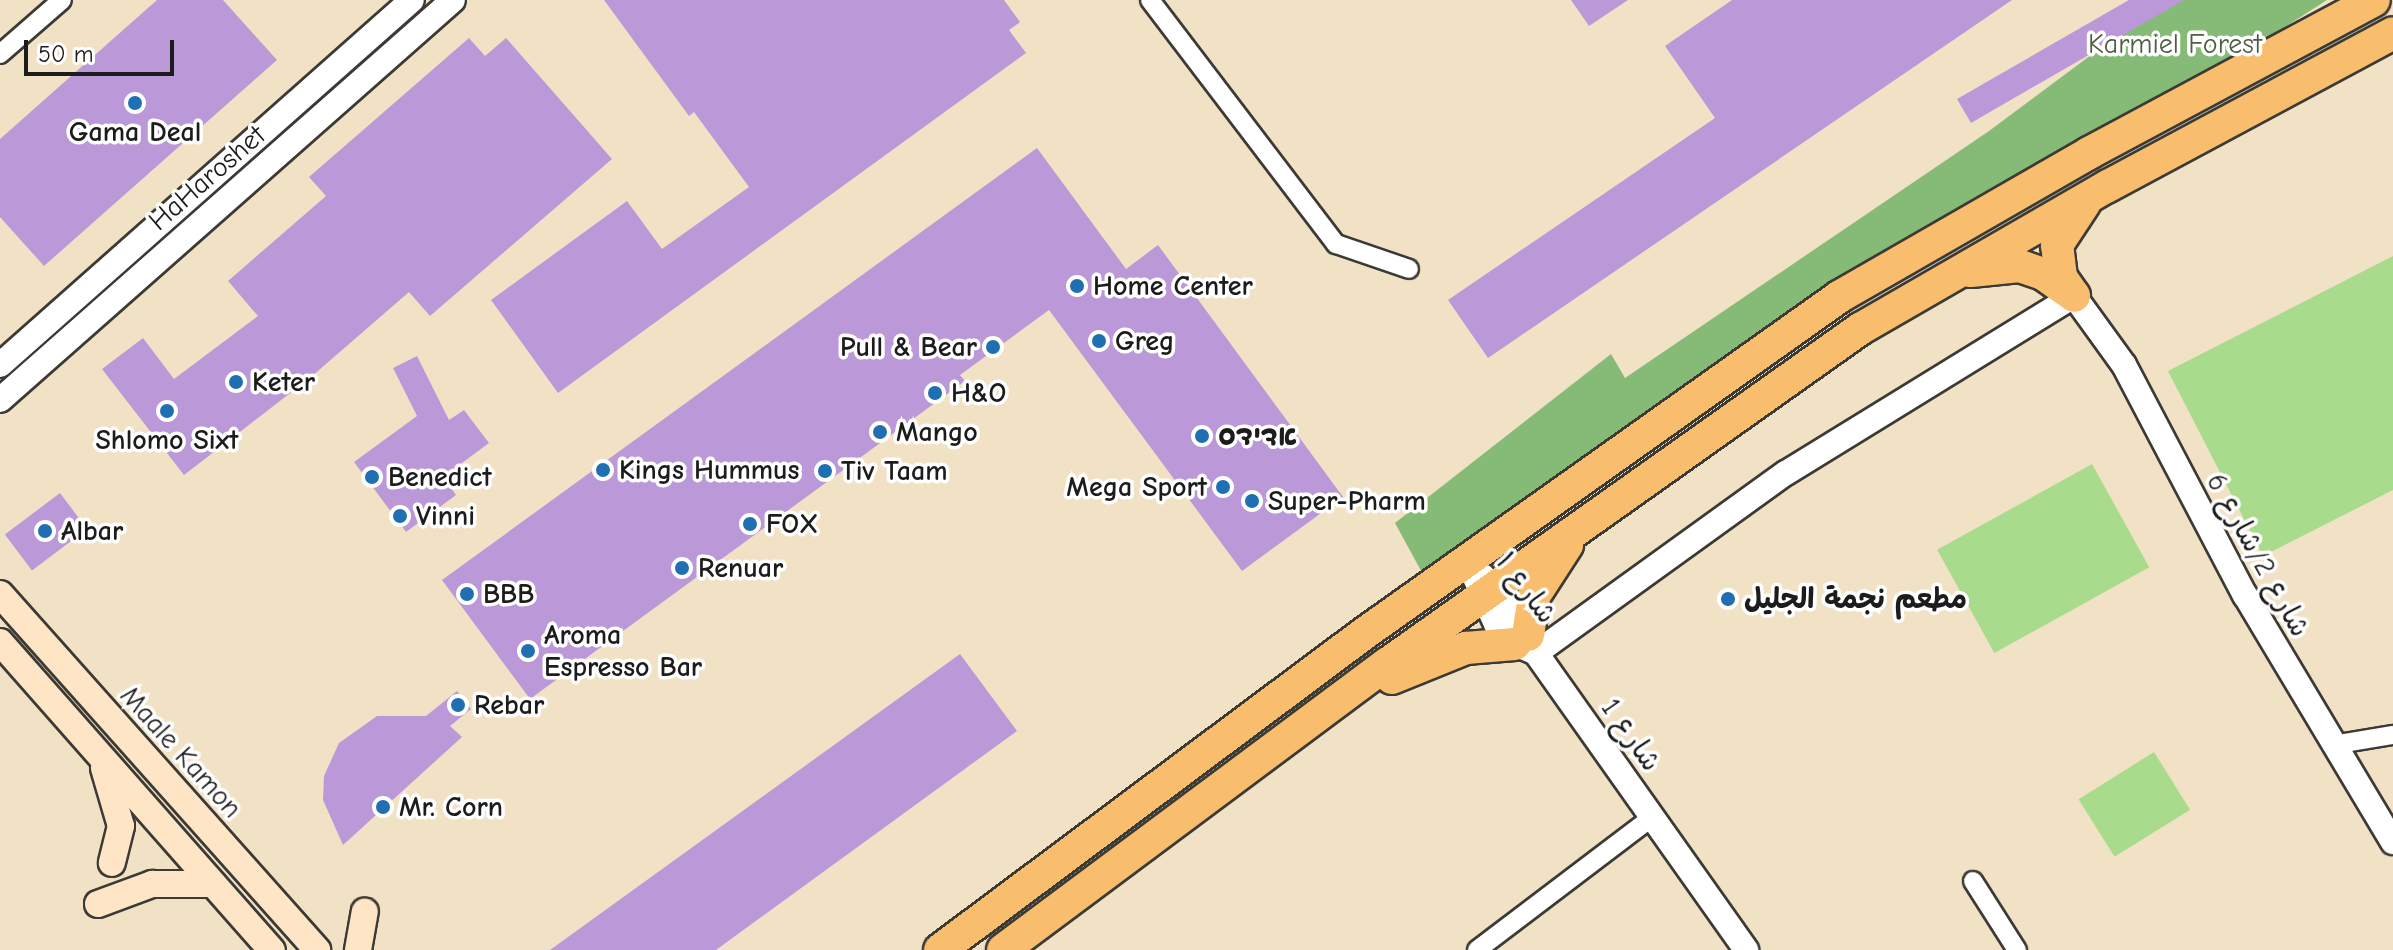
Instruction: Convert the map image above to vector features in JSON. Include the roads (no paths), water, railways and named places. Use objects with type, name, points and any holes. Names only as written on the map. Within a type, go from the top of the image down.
[{"type":"highway","points":[[940,950],[1467,560],[1839,297],[2089,153],[2374,0]]},
{"type":"highway","points":[[1003,950],[1334,703],[1803,367],[1948,276],[2393,33]]},
{"type":"highway","points":[[2074,296],[2061,277],[2057,245],[2090,196]]},
{"type":"highway","points":[[1948,276],[2020,266],[2043,274],[2074,296]]},
{"type":"highway","points":[[1334,703],[1437,657],[1466,648],[1526,644],[1534,596],[1544,576],[1583,524]]},
{"type":"main road","name":"Maale Kamon","points":[[0,594],[317,950]]},
{"type":"main road","points":[[0,642],[272,950]]},
{"type":"main road","points":[[98,754],[121,826],[112,863]]},
{"type":"main road","points":[[98,904],[152,884],[213,884]]},
{"type":"main road","points":[[358,950],[365,912]]},
{"type":"street","points":[[0,54],[62,0]]},
{"type":"street","name":"HaHaroshet","points":[[0,365],[412,0]]},
{"type":"street","name":"HaHaroshet","points":[[0,400],[453,0]]},
{"type":"street","points":[[1150,0],[1336,244],[1409,269]]},
{"type":"street","points":[[1526,644],[1786,473],[2074,296]]},
{"type":"street","name":"شارع 2/شارع 6","points":[[2074,296],[2124,365],[2191,498],[2333,745],[2393,842]]},
{"type":"street","name":"شارع 1","points":[[1467,560],[1746,950]]},
{"type":"street","points":[[2333,745],[2393,735]]},
{"type":"street","points":[[1477,950],[1652,817]]},
{"type":"street","points":[[1973,881],[2017,950]]},
{"type":"place","name":"Gama Deal","points":[[135,103]]},
{"type":"place","name":"Home Center","points":[[1077,286]]},
{"type":"place","name":"Greg","points":[[1099,341]]},
{"type":"place","name":"Pull & Bear","points":[[993,347]]},
{"type":"place","name":"Keter","points":[[236,382]]},
{"type":"place","name":"H&O","points":[[935,393]]},
{"type":"place","name":"Shlomo Sixt","points":[[167,411]]},
{"type":"place","name":"Mango","points":[[880,432]]},
{"type":"place","name":"אדידס","points":[[1202,436]]},
{"type":"place","name":"Kings Hummus","points":[[603,470]]},
{"type":"place","name":"Tiv Taam","points":[[825,471]]},
{"type":"place","name":"Benedict","points":[[372,477]]},
{"type":"place","name":"Mega Sport","points":[[1223,487]]},
{"type":"place","name":"Super-Pharm","points":[[1252,501]]},
{"type":"place","name":"Vinni","points":[[400,516]]},
{"type":"place","name":"FOX","points":[[750,524]]},
{"type":"place","name":"Albar","points":[[45,531]]},
{"type":"place","name":"Renuar","points":[[682,568]]},
{"type":"place","name":"BBB","points":[[467,594]]},
{"type":"place","name":"مطعم نجمة الجليل","points":[[1728,599]]},
{"type":"place","name":"Aroma Espresso Bar","points":[[528,651]]},
{"type":"place","name":"Rebar","points":[[458,705]]},
{"type":"place","name":"Mr. Corn","points":[[383,807]]},
{"type":"park label","name":"Karmiel Forest","points":[[2175,44]]}]
